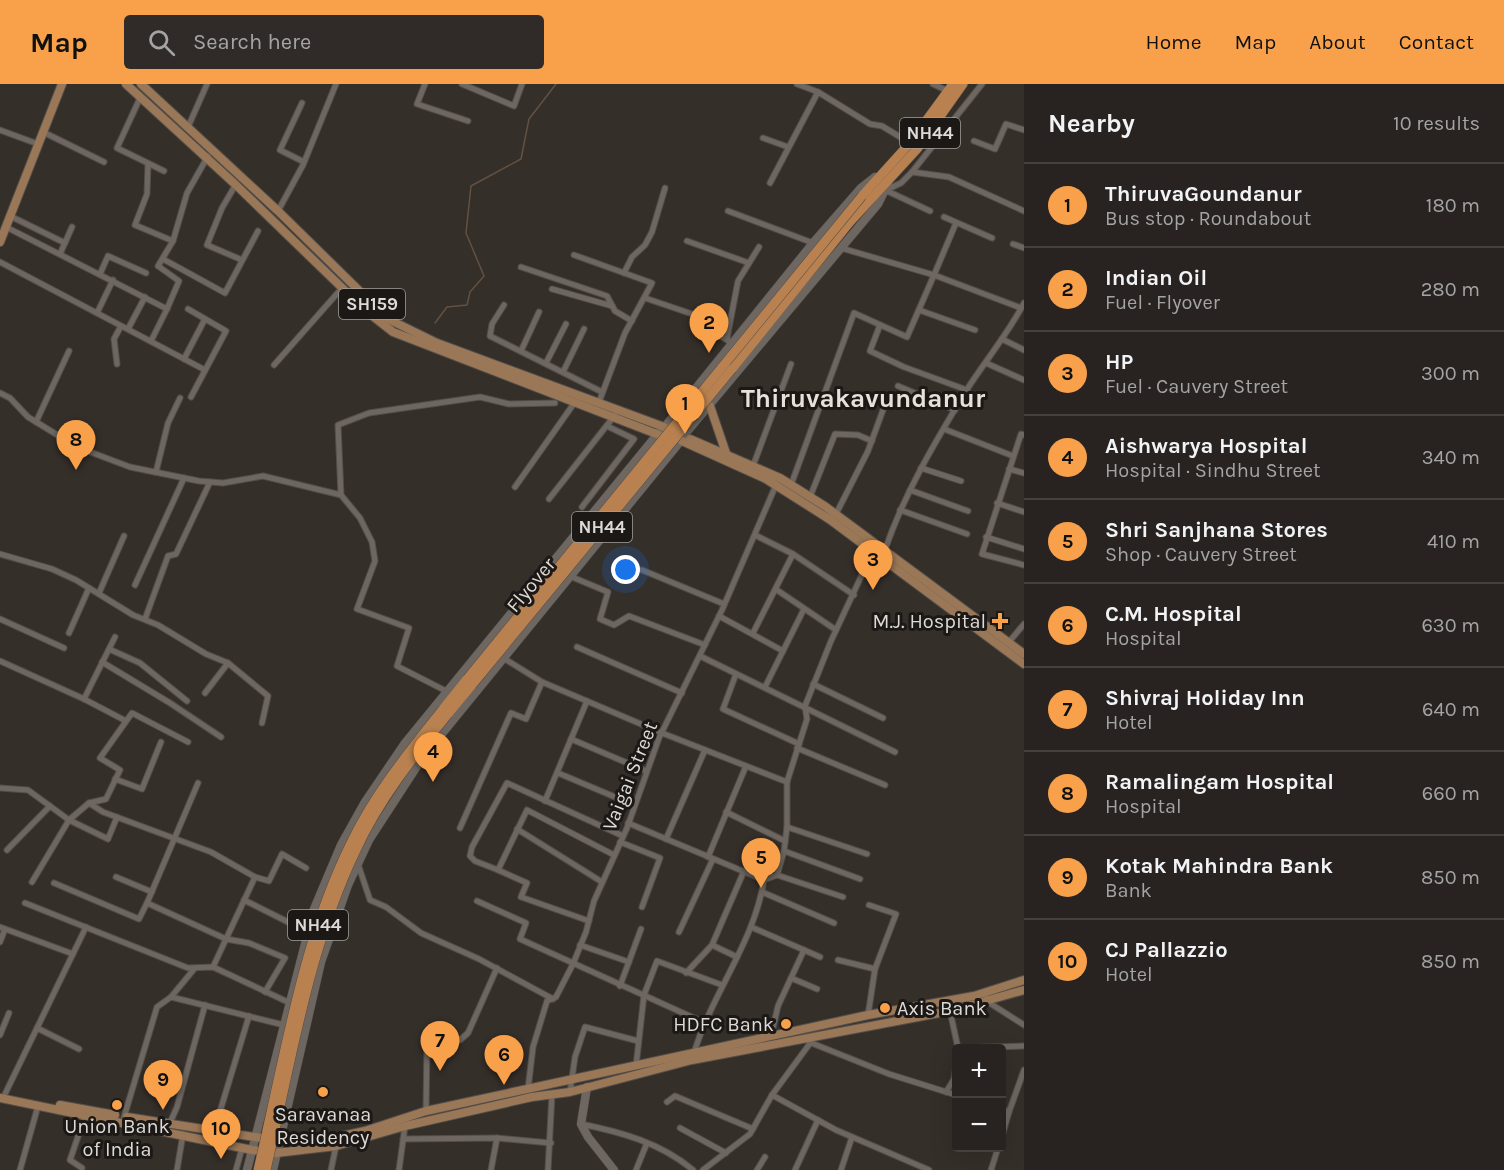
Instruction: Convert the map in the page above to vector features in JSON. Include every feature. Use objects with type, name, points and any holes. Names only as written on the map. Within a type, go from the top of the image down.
[{"type":"highway","name":"NH44","points":[[258,1170],[311,949],[333,883],[351,843],[382,788],[865,199],[889,173],[917,149],[963,84]]},
{"type":"highway","name":"NH44","points":[[889,173],[951,88]]},
{"type":"highway","name":"Flyover","points":[[469,682],[732,369],[865,199]]},
{"type":"highway","name":"NH44","points":[[266,1170],[322,937],[340,885],[357,848],[394,784],[446,711]]},
{"type":"main road","points":[[0,242],[62,84]]},
{"type":"main road","points":[[126,84],[206,159],[238,181],[342,288],[393,332],[410,341],[613,418],[663,431]]},
{"type":"main road","name":"SH159","points":[[141,84],[211,149],[238,181],[278,211],[388,319],[437,343],[620,409],[663,431],[669,444],[683,439],[726,453],[753,465],[778,482],[790,485],[836,514],[874,548],[885,550],[1009,642],[1024,660]]},
{"type":"main road","points":[[710,406],[726,453]]},
{"type":"main road","name":"SH159","points":[[663,431],[679,424],[683,439]]},
{"type":"main road","points":[[683,439],[778,482],[874,548],[1024,660]]},
{"type":"main road","points":[[1,1094],[38,1106],[276,1153],[336,1146],[405,1126],[570,1092],[692,1060],[950,1011],[1024,980]]},
{"type":"main road","points":[[1,1094],[169,1125],[255,1138],[310,1143],[364,1131],[426,1111],[868,1015],[1024,990]]},
{"type":"main road","points":[[801,1030],[804,1040]]},
{"type":"street","points":[[152,94],[155,84]]},
{"type":"street","points":[[188,127],[207,84]]},
{"type":"street","points":[[278,211],[304,162],[336,84]]},
{"type":"street","points":[[425,84],[417,104],[468,121]]},
{"type":"street","points":[[462,84],[514,106],[522,84]]},
{"type":"street","points":[[796,84],[818,92],[870,124],[882,126],[910,143]]},
{"type":"street","points":[[933,84],[951,88]]},
{"type":"street","points":[[885,190],[901,183],[912,171],[982,84]]},
{"type":"street","points":[[770,183],[818,92]]},
{"type":"street","points":[[140,98],[117,148],[164,171]]},
{"type":"street","points":[[302,102],[280,150],[304,162]]},
{"type":"street","points":[[974,141],[995,149],[1006,124],[1024,130]]},
{"type":"street","points":[[0,130],[38,144]]},
{"type":"street","points":[[43,132],[104,162]]},
{"type":"street","points":[[763,138],[788,147]]},
{"type":"street","points":[[150,341],[167,309],[178,281],[158,266],[173,241],[187,193],[211,149]]},
{"type":"street","points":[[148,164],[147,194],[135,225],[173,241]]},
{"type":"street","points":[[912,171],[949,177],[1024,211]]},
{"type":"street","points":[[247,1170],[314,909],[341,845],[385,770],[457,698],[505,659],[710,406],[878,204],[885,190],[889,173]]},
{"type":"street","points":[[273,1170],[321,962],[358,864],[395,798],[423,757],[457,698],[730,341],[861,188],[889,173]]},
{"type":"street","points":[[238,181],[229,194],[207,245],[242,260]]},
{"type":"street","points":[[624,273],[632,257],[645,245],[652,232],[665,188]]},
{"type":"street","points":[[885,190],[930,211]]},
{"type":"street","points":[[729,211],[813,243]]},
{"type":"street","points":[[944,217],[992,238]]},
{"type":"street","points":[[6,222],[65,243]]},
{"type":"street","points":[[6,222],[60,254],[167,309]]},
{"type":"street","points":[[790,485],[854,313],[907,337],[956,223]]},
{"type":"street","points":[[60,254],[72,227]]},
{"type":"street","points":[[163,259],[225,293],[258,231]]},
{"type":"street","points":[[687,242],[749,263]]},
{"type":"street","points":[[1013,244],[1024,248]]},
{"type":"street","points":[[730,341],[738,281],[759,248]]},
{"type":"street","points":[[842,248],[934,275],[1023,305],[967,390],[921,468],[900,510],[885,550]]},
{"type":"street","points":[[574,255],[652,283],[632,321],[599,402]]},
{"type":"street","points":[[100,274],[108,256],[146,273]]},
{"type":"street","points":[[0,262],[205,370]]},
{"type":"street","points":[[521,267],[607,296],[612,306]]},
{"type":"street","points":[[97,313],[113,280]]},
{"type":"street","points":[[274,365],[342,288]]},
{"type":"street","points":[[552,289],[612,306],[632,321]]},
{"type":"street","points":[[128,329],[145,297]]},
{"type":"street","points":[[645,298],[700,317],[701,324],[730,341]]},
{"type":"street","points":[[504,305],[492,324],[490,336],[602,392]]},
{"type":"street","points":[[188,309],[226,331],[191,397]]},
{"type":"street","points":[[919,310],[975,330]]},
{"type":"street","points":[[521,351],[539,312]]},
{"type":"street","points":[[184,359],[205,319]]},
{"type":"street","points":[[546,363],[566,324]]},
{"type":"street","points":[[880,325],[870,351],[904,367],[967,390]]},
{"type":"street","points":[[117,364],[114,339],[121,326]]},
{"type":"street","points":[[563,372],[584,329]]},
{"type":"street","points":[[1002,339],[1024,350]]},
{"type":"street","points":[[36,422],[69,351]]},
{"type":"street","points":[[986,363],[1024,380]]},
{"type":"street","points":[[753,465],[790,364]]},
{"type":"street","points":[[898,386],[955,410]]},
{"type":"street","points":[[0,393],[10,398],[36,422],[77,447],[130,467],[210,482],[263,476],[341,495],[360,518],[372,542],[375,561],[357,609],[410,628],[397,666],[457,698]]},
{"type":"street","points":[[515,487],[580,394]]},
{"type":"street","points":[[341,495],[342,470],[338,425],[369,413],[480,397],[509,404],[555,403]]},
{"type":"street","points":[[156,472],[168,423],[180,398]]},
{"type":"street","points":[[549,499],[620,409]]},
{"type":"street","points":[[836,514],[872,441],[883,410]]},
{"type":"street","points":[[582,507],[634,439],[606,426]]},
{"type":"street","points":[[944,429],[1013,456]]},
{"type":"street","points":[[810,497],[835,434],[858,435],[872,441]]},
{"type":"street","points":[[1024,435],[1021,434],[1013,456],[982,554],[1024,565]]},
{"type":"street","points":[[921,468],[961,481]]},
{"type":"street","points":[[1009,469],[1024,473]]},
{"type":"street","points":[[135,585],[183,478]]},
{"type":"street","points":[[145,619],[168,556],[176,554],[210,482]]},
{"type":"street","name":"Vaigai Street","points":[[528,1089],[533,1047],[547,1001],[553,999],[573,964],[602,882],[628,824],[646,771],[719,616],[778,482]]},
{"type":"street","points":[[910,490],[968,511]]},
{"type":"street","points":[[997,503],[1024,512]]},
{"type":"street","points":[[900,510],[967,534]]},
{"type":"street","points":[[755,535],[793,554],[854,595]]},
{"type":"street","points":[[99,593],[124,536]]},
{"type":"street","points":[[986,537],[1024,549]]},
{"type":"street","points":[[777,875],[784,851],[787,826],[787,782],[807,719],[805,706],[836,630],[874,548]]},
{"type":"street","points":[[0,554],[52,569],[168,630],[206,654],[228,663],[268,696],[262,723]]},
{"type":"street","points":[[753,633],[777,590],[793,554]]},
{"type":"street","points":[[642,570],[724,604]]},
{"type":"street","points":[[572,577],[608,592],[600,619],[602,621],[614,625],[629,616],[705,645]]},
{"type":"street","points":[[69,633],[89,588]]},
{"type":"street","points":[[777,590],[836,630]]},
{"type":"street","points":[[765,687],[804,609]]},
{"type":"street","points":[[719,616],[783,651]]},
{"type":"street","points":[[0,620],[64,648]]},
{"type":"street","points":[[1009,642],[1024,624]]},
{"type":"street","points":[[84,699],[115,637]]},
{"type":"street","points":[[577,647],[682,693]]},
{"type":"street","points":[[109,649],[140,663],[188,701]]},
{"type":"street","points":[[700,656],[895,752]]},
{"type":"street","points":[[505,659],[542,682],[662,734],[787,782]]},
{"type":"street","points":[[0,661],[84,699],[126,721]]},
{"type":"street","points":[[102,662],[221,737]]},
{"type":"street","points":[[205,693],[228,663]]},
{"type":"street","points":[[736,674],[723,709],[885,785]]},
{"type":"street","points":[[460,828],[511,713],[526,719],[542,682]]},
{"type":"street","points":[[813,684],[883,718]]},
{"type":"street","points":[[545,801],[587,701]]},
{"type":"street","points":[[32,882],[69,820],[89,803],[106,799],[120,770],[100,759],[132,713],[188,742]]},
{"type":"street","points":[[572,739],[646,771]]},
{"type":"street","points":[[115,779],[142,789],[161,742]]},
{"type":"street","points":[[666,839],[705,750]]},
{"type":"street","points":[[679,932],[746,766]]},
{"type":"street","points":[[558,773],[634,805]]},
{"type":"street","points":[[54,883],[139,919],[198,783]]},
{"type":"street","points":[[589,921],[522,897],[527,883],[475,861],[470,856],[472,847],[507,783],[660,858],[642,907]]},
{"type":"street","points":[[0,788],[28,790],[69,820],[108,839],[117,817]]},
{"type":"street","points":[[89,803],[117,817],[211,852],[255,877],[269,881],[282,854],[306,868]]},
{"type":"street","points":[[7,850],[50,806]]},
{"type":"street","points":[[498,870],[527,810],[614,855]]},
{"type":"street","points":[[726,813],[785,842]]},
{"type":"street","points":[[628,824],[764,880],[777,875],[843,897]]},
{"type":"street","points":[[787,826],[867,854]]},
{"type":"street","points":[[517,830],[602,882]]},
{"type":"street","points":[[784,851],[860,879]]},
{"type":"street","points":[[358,864],[370,900],[386,908],[421,933],[553,999]]},
{"type":"street","points":[[686,973],[712,945],[744,872]]},
{"type":"street","points":[[116,877],[152,892]]},
{"type":"street","points":[[213,968],[255,877]]},
{"type":"street","points":[[694,1053],[722,984],[751,927],[764,880]]},
{"type":"street","points":[[762,892],[834,923]]},
{"type":"street","points":[[244,900],[294,924]]},
{"type":"street","points":[[477,902],[526,922],[520,939],[705,1023]]},
{"type":"street","points":[[25,903],[188,968],[213,968],[290,1003]]},
{"type":"street","points":[[147,903],[226,939],[249,943],[285,958],[266,992]]},
{"type":"street","points":[[868,1015],[875,969],[896,914],[869,905]]},
{"type":"street","points":[[1,1094],[37,1028],[86,927]]},
{"type":"street","points":[[751,927],[820,957]]},
{"type":"street","points":[[0,942],[3,928],[73,954]]},
{"type":"street","points":[[620,986],[641,928]]},
{"type":"street","points":[[580,945],[628,962]]},
{"type":"street","points":[[712,945],[737,957]]},
{"type":"street","points":[[771,1036],[778,1006],[804,950]]},
{"type":"street","points":[[838,960],[875,969]]},
{"type":"street","points":[[636,1066],[644,995],[657,961],[722,984]]},
{"type":"street","points":[[124,1117],[157,1007],[171,997],[195,968]]},
{"type":"street","points":[[426,1111],[427,1043],[460,1040],[468,1033],[497,969]]},
{"type":"street","points":[[791,978],[818,989]]},
{"type":"street","points":[[171,997],[284,1025]]},
{"type":"street","points":[[987,997],[1024,1025]]},
{"type":"street","points":[[169,1125],[177,1107],[205,1005]]},
{"type":"street","points":[[950,1011],[957,1044]]},
{"type":"street","points":[[0,1035],[9,1013]]},
{"type":"street","points":[[214,1131],[249,1016]]},
{"type":"street","points":[[570,1092],[570,1081],[585,1027],[639,1041]]},
{"type":"street","points":[[37,1028],[79,1049]]},
{"type":"street","points":[[704,1170],[753,1129],[804,1040],[889,1074],[952,1094]]},
{"type":"street","points":[[1006,1047],[1024,1046]]},
{"type":"street","points":[[1006,1122],[1024,1070]]},
{"type":"street","points":[[946,1092],[952,1082]]},
{"type":"street","points":[[587,1087],[582,1124],[588,1137],[614,1170]]},
{"type":"street","points":[[548,1170],[552,1094]]},
{"type":"street","points":[[772,1095],[852,1137],[929,1170]]},
{"type":"street","points":[[667,1102],[675,1096],[753,1129]]},
{"type":"street","points":[[20,1170],[38,1106]]},
{"type":"street","points":[[85,1116],[70,1160],[81,1169],[91,1170]]},
{"type":"street","points":[[795,1170],[818,1120]]},
{"type":"street","points":[[582,1124],[619,1132],[664,1150],[693,1170]]},
{"type":"street","points":[[399,1170],[405,1126]]},
{"type":"street","points":[[680,1128],[726,1153]]},
{"type":"street","points":[[177,1170],[183,1134]]},
{"type":"street","points":[[841,1170],[852,1137]]},
{"type":"street","points":[[403,1139],[497,1138],[551,1143]]},
{"type":"street","points":[[491,1170],[497,1138]]},
{"type":"street","points":[[636,1170],[647,1143]]},
{"type":"street","points":[[331,1170],[336,1146]]},
{"type":"street","points":[[236,1170],[242,1148]]},
{"type":"street","points":[[991,1170],[997,1152]]},
{"type":"street","points":[[757,1170],[765,1157]]},
{"type":"waterway","points":[[435,323],[447,307],[467,305],[470,292],[484,276],[466,233],[471,186],[521,159],[529,119],[556,84]]},
{"type":"place","name":"Indian Oil","points":[[709,353]]},
{"type":"place","name":"ThiruvaGoundanur","points":[[685,434]]},
{"type":"place","name":"Ramalingam Hospital","points":[[76,470]]},
{"type":"place","name":"HP","points":[[873,590]]},
{"type":"place","name":"M.J. Hospital","points":[[1000,621]]},
{"type":"place","name":"Aishwarya Hospital","points":[[433,782]]},
{"type":"place","name":"Shri Sanjhana Stores","points":[[761,888]]},
{"type":"place","name":"Axis Bank","points":[[885,1008]]},
{"type":"place","name":"HDFC Bank","points":[[786,1024]]},
{"type":"place","name":"Shivraj Holiday Inn","points":[[440,1071]]},
{"type":"place","name":"C.M. Hospital","points":[[504,1085]]},
{"type":"place","name":"Saravanaa Residency","points":[[323,1092]]},
{"type":"place","name":"Union Bank of India","points":[[117,1105]]},
{"type":"place","name":"Kotak Mahindra Bank","points":[[163,1110]]},
{"type":"place","name":"CJ Pallazzio","points":[[221,1159]]},
{"type":"district","name":"Thiruvakavundanur","points":[[863,398]]}]
